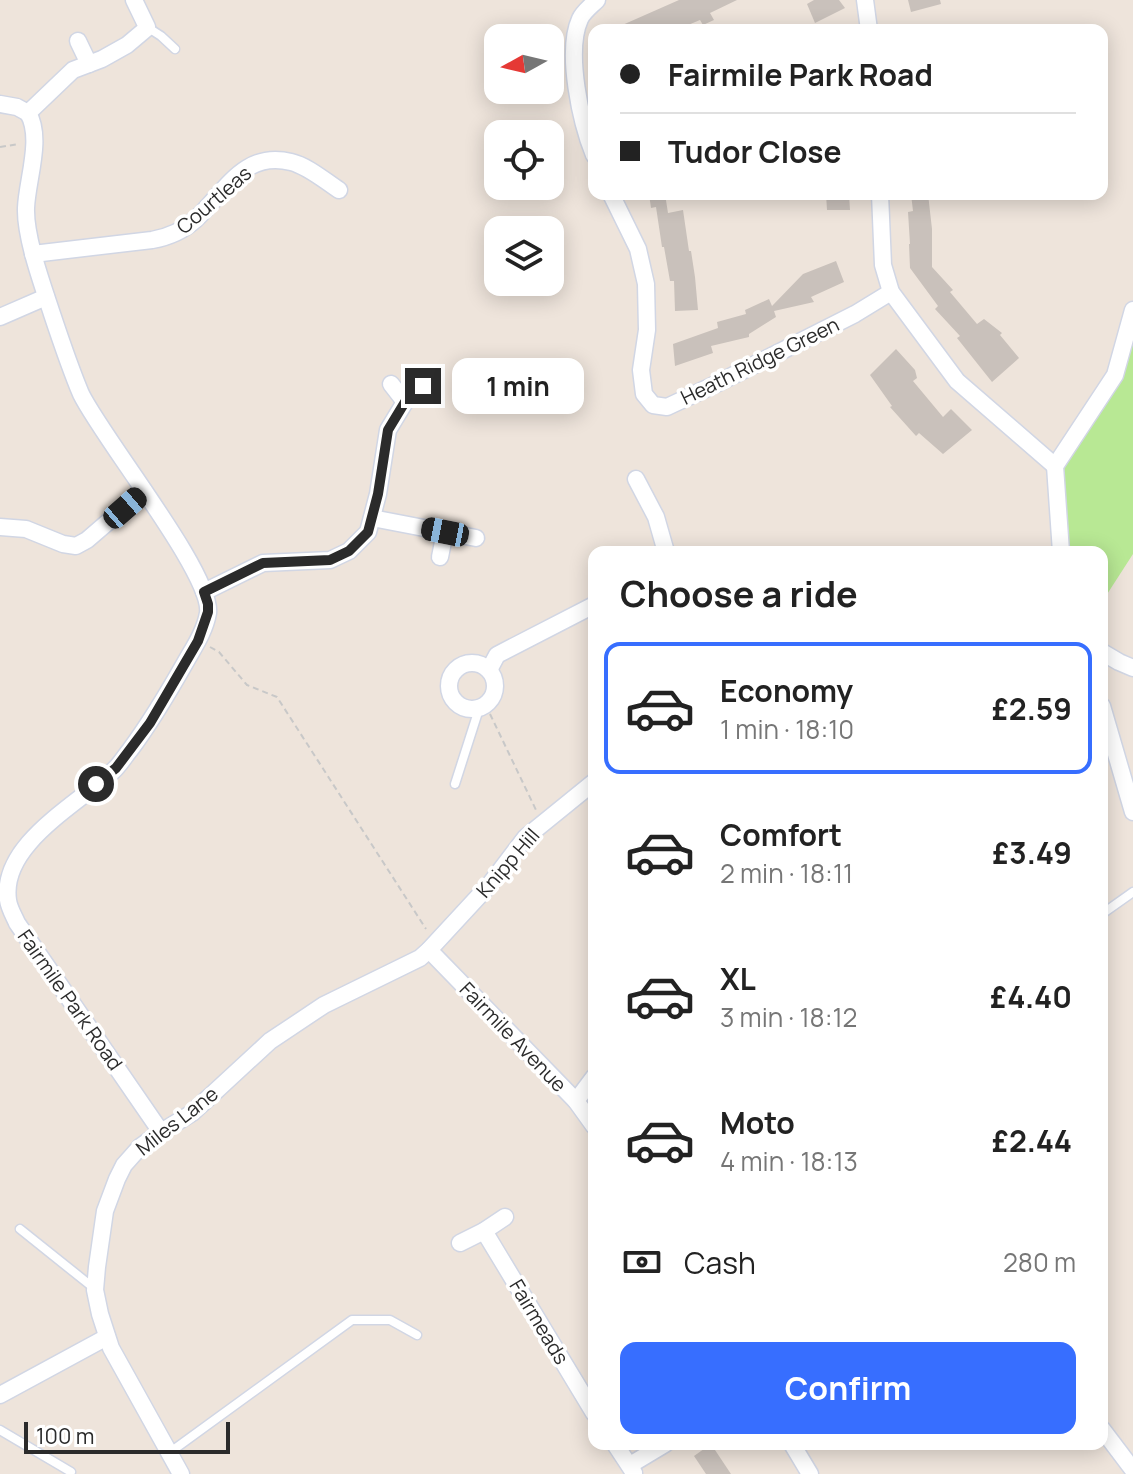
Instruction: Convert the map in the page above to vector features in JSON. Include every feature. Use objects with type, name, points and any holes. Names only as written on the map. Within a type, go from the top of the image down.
[{"type":"street","points":[[28,113],[73,70],[127,45],[147,27],[134,0]]},
{"type":"street","points":[[588,140],[577,93],[574,45],[580,18],[597,0]]},
{"type":"street","points":[[865,0],[868,24]]},
{"type":"street","points":[[78,41],[89,64]]},
{"type":"street","points":[[0,104],[28,113],[35,128],[25,211],[33,254],[46,297],[82,395],[106,437],[191,564],[204,592],[263,563],[330,560],[349,551],[368,532],[378,494],[388,430],[405,402],[423,386]]},
{"type":"street","name":"Courtleas","points":[[33,254],[171,236],[195,220],[223,188],[250,166],[269,159],[294,162],[339,190]]},
{"type":"street","name":"Heath Ridge Green","points":[[614,200],[638,249],[646,284],[647,330],[641,370],[644,394],[653,405],[667,407],[718,383],[855,314],[891,292]]},
{"type":"street","points":[[880,200],[883,265],[891,292],[957,381],[1055,466]]},
{"type":"street","points":[[0,317],[46,297]]},
{"type":"street","points":[[1061,546],[1055,466],[1115,375],[1133,310]]},
{"type":"street","points":[[391,384],[405,402]]},
{"type":"street","points":[[636,479],[656,517],[664,546]]},
{"type":"street","points":[[0,527],[26,529],[76,546],[144,491]]},
{"type":"street","points":[[372,518],[476,538]]},
{"type":"street","points":[[440,557],[445,532]]},
{"type":"street","name":"Fairmile Park Road","points":[[161,1132],[9,926],[8,901],[10,878],[17,859],[43,829],[116,768],[150,723],[198,641],[208,612],[204,592]]},
{"type":"street","points":[[489,670],[497,655],[588,608]]},
{"type":"street","points":[[1108,655],[1133,668]]},
{"type":"street","points":[[466,664],[482,665],[495,681],[492,700],[482,707],[464,709],[450,695],[450,679],[466,664]]},
{"type":"street","points":[[1108,732],[1133,812]]},
{"type":"street","name":"Knipp Hill","points":[[432,947],[490,884],[525,838],[588,787]]},
{"type":"street","name":"Fairmile Avenue","points":[[432,947],[588,1118]]},
{"type":"street","name":"Miles Lane","points":[[181,1474],[111,1348],[95,1290],[105,1211],[117,1179],[124,1165],[140,1147],[192,1113],[270,1041],[324,1005],[420,958],[432,947]]},
{"type":"street","points":[[576,1101],[588,1085]]},
{"type":"street","points":[[460,1243],[505,1217]]},
{"type":"street","name":"Fairmeads","points":[[484,1231],[588,1403]]},
{"type":"street","points":[[0,1395],[107,1337]]},
{"type":"street","points":[[1108,1437],[1133,1470]]},
{"type":"street","points":[[619,1450],[632,1470],[657,1450]]},
{"type":"street","points":[[796,1450],[810,1474]]},
{"type":"lane","points":[[147,27],[175,49]]},
{"type":"lane","points":[[455,784],[482,707]]},
{"type":"lane","points":[[1108,910],[1133,892]]},
{"type":"lane","points":[[20,1229],[95,1290]]},
{"type":"lane","points":[[168,1453],[352,1320],[390,1320],[417,1335]]},
{"type":"lane","points":[[0,1430],[71,1472]]},
{"type":"path","points":[[0,147],[34,141]]},
{"type":"path","points":[[198,641],[219,652],[247,685],[277,697],[432,947]]},
{"type":"path","points":[[482,707],[537,812]]},
{"type":"green space","points":[[1133,320],[1133,554],[1108,593],[1108,546],[1067,546],[1060,466],[1089,421]]},
{"type":"building","points":[[679,0],[737,0],[710,13],[714,20],[705,24],[700,20],[690,24],[625,24]]},
{"type":"building","points":[[814,0],[839,0],[845,8],[815,23],[807,4]]},
{"type":"building","points":[[908,0],[940,0],[941,4],[911,12]]},
{"type":"building","points":[[650,200],[666,200],[668,213],[683,210],[698,310],[675,311],[674,281],[670,281],[656,207],[651,208]]},
{"type":"building","points":[[826,200],[849,200],[850,210],[827,210]]},
{"type":"building","points":[[912,200],[929,200],[932,267],[977,324],[984,319],[1002,333],[1000,335],[1019,358],[992,382],[957,338],[960,336],[935,309],[938,306],[910,268],[908,212],[913,211]]},
{"type":"building","points":[[836,261],[844,282],[811,297],[814,302],[774,311],[776,317],[749,334],[749,337],[711,346],[713,353],[675,366],[673,344],[718,328],[717,322],[746,314],[745,310],[769,299],[772,306],[803,274]]},
{"type":"building","points":[[896,349],[915,370],[917,378],[913,381],[943,417],[951,409],[972,430],[943,454],[919,433],[916,436],[890,407],[870,375]]},
{"type":"building","points":[[702,1450],[715,1450],[731,1474],[706,1474],[694,1456]]},
{"type":"route","points":[[96,784],[116,768],[150,723],[198,641],[208,612],[204,592],[263,563],[330,560],[349,551],[368,532],[378,494],[388,430],[405,402],[423,386]]}]
